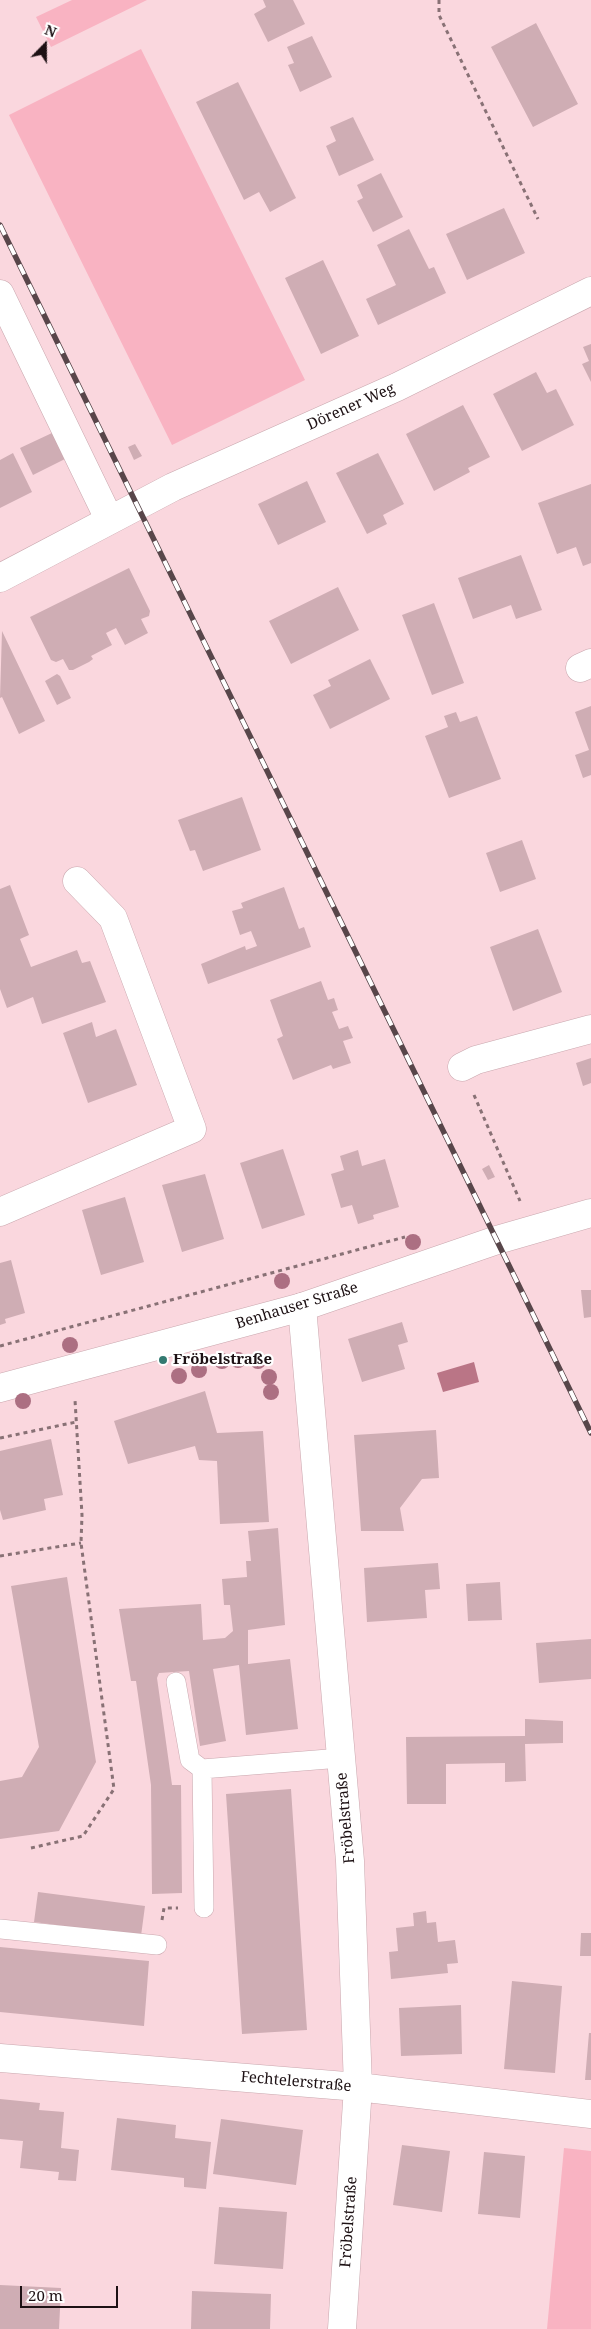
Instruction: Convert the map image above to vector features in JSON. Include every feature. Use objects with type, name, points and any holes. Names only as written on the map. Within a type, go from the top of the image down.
[{"type":"street","name":"Dörener Weg","points":[[0,578],[173,487],[397,387],[591,291]]},
{"type":"street","points":[[0,294],[109,519]]},
{"type":"street","points":[[0,1212],[192,1129],[113,918],[77,881]]},
{"type":"street","points":[[462,1067],[476,1060],[591,1029]]},
{"type":"street","name":"Benhauser Straße","points":[[0,1388],[302,1307],[497,1240],[591,1213]]},
{"type":"street","name":"Fröbelstraße","points":[[302,1307],[350,1861],[358,2087],[342,2329]]},
{"type":"street","name":"Fechtelerstraße","points":[[0,2058],[358,2087],[591,2114]]},
{"type":"lane","points":[[176,1682],[190,1760],[202,1769],[341,1758]]},
{"type":"lane","points":[[202,1769],[204,1908]]},
{"type":"lane","points":[[0,1929],[157,1945]]},
{"type":"path","points":[[439,0],[440,15],[538,219]]},
{"type":"path","points":[[462,1067],[514,1183],[521,1205]]},
{"type":"path","points":[[0,1346],[408,1236]]},
{"type":"path","points":[[31,1848],[83,1836],[114,1789],[80,1543],[82,1515],[75,1402],[68,1370]]},
{"type":"path","points":[[0,1438],[76,1422]]},
{"type":"path","points":[[0,1556],[80,1543]]},
{"type":"path","points":[[157,1945],[164,1908],[204,1908]]},
{"type":"shaded area","points":[[72,0],[147,0],[51,47],[36,17]]},
{"type":"shaded area","points":[[141,49],[305,380],[172,445],[9,115]]},
{"type":"shaded area","points":[[474,1362],[479,1382],[443,1392],[437,1373]]},
{"type":"shaded area","points":[[564,2148],[591,2151],[591,2329],[547,2329]]},
{"type":"building","points":[[263,0],[293,0],[305,24],[268,42],[254,14],[266,7]]},
{"type":"building","points":[[536,23],[578,104],[533,127],[491,47]]},
{"type":"building","points":[[312,36],[332,77],[300,92],[288,65],[294,63],[287,47]]},
{"type":"building","points":[[238,82],[296,198],[270,212],[259,192],[244,200],[196,102]]},
{"type":"building","points":[[353,117],[374,160],[339,176],[326,146],[336,141],[330,127]]},
{"type":"building","points":[[381,173],[403,217],[373,232],[357,201],[363,198],[357,185]]},
{"type":"building","points":[[504,208],[525,253],[467,280],[446,234]]},
{"type":"building","points":[[409,229],[429,269],[434,267],[446,293],[378,325],[366,299],[396,285],[377,245]]},
{"type":"building","points":[[323,260],[359,336],[321,354],[285,278]]},
{"type":"building","points":[[591,344],[591,382],[582,364],[589,361],[583,347]]},
{"type":"building","points":[[536,372],[547,393],[556,389],[574,425],[522,451],[493,394]]},
{"type":"building","points":[[463,405],[490,457],[468,468],[470,472],[434,491],[406,434]]},
{"type":"building","points":[[52,433],[65,459],[33,475],[20,448]]},
{"type":"building","points":[[135,444],[142,456],[134,460],[128,447]]},
{"type":"building","points":[[13,453],[32,492],[0,508],[0,460]]},
{"type":"building","points":[[378,453],[404,504],[383,515],[387,524],[367,534],[336,473]]},
{"type":"building","points":[[307,481],[326,522],[278,545],[258,504]]},
{"type":"building","points":[[591,484],[591,563],[583,566],[576,547],[557,554],[538,503]]},
{"type":"building","points":[[521,555],[542,610],[516,619],[511,605],[473,619],[458,578]]},
{"type":"building","points":[[129,568],[150,611],[149,616],[141,619],[148,633],[125,645],[116,628],[106,633],[112,645],[91,656],[93,659],[73,670],[69,670],[63,659],[56,662],[51,660],[30,617]]},
{"type":"building","points":[[338,587],[359,630],[291,664],[269,621]]},
{"type":"building","points":[[434,603],[464,683],[432,695],[402,615]]},
{"type":"building","points":[[2,631],[45,721],[19,734],[2,697],[0,698]]},
{"type":"building","points":[[370,659],[390,699],[330,729],[313,695],[331,686],[328,680]]},
{"type":"building","points":[[57,674],[60,676],[71,698],[57,705],[45,681]]},
{"type":"building","points":[[591,706],[591,775],[583,778],[575,755],[589,750],[575,712]]},
{"type":"building","points":[[456,712],[460,722],[477,716],[501,779],[449,798],[425,736],[448,727],[444,716]]},
{"type":"building","points":[[242,797],[261,850],[203,871],[195,850],[190,851],[178,820]]},
{"type":"building","points":[[522,840],[536,879],[500,892],[486,853]]},
{"type":"building","points":[[10,885],[29,935],[20,939],[31,967],[77,950],[82,963],[90,961],[106,1002],[42,1024],[33,997],[7,1008],[0,989],[0,889]]},
{"type":"building","points":[[284,887],[299,929],[304,927],[311,947],[208,984],[201,964],[245,946],[246,950],[257,946],[251,931],[240,935],[232,911],[243,908],[241,903]]},
{"type":"building","points":[[538,929],[562,992],[513,1011],[490,947]]},
{"type":"building","points":[[321,981],[328,1000],[334,998],[338,1010],[332,1012],[339,1029],[348,1026],[353,1038],[343,1041],[351,1063],[333,1069],[331,1065],[293,1080],[277,1039],[283,1036],[270,1000]]},
{"type":"building","points":[[92,1022],[96,1037],[116,1029],[137,1085],[88,1103],[63,1033]]},
{"type":"building","points":[[591,1058],[591,1083],[583,1086],[576,1063]]},
{"type":"building","points":[[283,1149],[305,1215],[262,1229],[240,1163]]},
{"type":"building","points":[[358,1150],[362,1166],[385,1159],[399,1207],[373,1215],[374,1219],[358,1224],[352,1205],[341,1208],[331,1174],[344,1170],[340,1156]]},
{"type":"building","points":[[489,1165],[495,1177],[488,1180],[482,1169]]},
{"type":"building","points":[[205,1174],[224,1239],[182,1252],[162,1185]]},
{"type":"building","points":[[125,1197],[144,1262],[101,1275],[82,1210]]},
{"type":"building","points":[[11,1260],[25,1313],[5,1319],[6,1323],[0,1325],[0,1263]]},
{"type":"building","points":[[581,1290],[591,1290],[591,1317],[584,1318]]},
{"type":"building","points":[[402,1322],[408,1342],[398,1345],[405,1369],[362,1382],[348,1339]]},
{"type":"building","points":[[205,1391],[217,1433],[263,1431],[269,1522],[220,1524],[217,1461],[199,1460],[195,1446],[128,1464],[114,1421]]},
{"type":"building","points":[[436,1430],[439,1478],[422,1479],[400,1508],[404,1531],[361,1531],[354,1435]]},
{"type":"building","points":[[51,1439],[63,1495],[44,1499],[46,1510],[3,1520],[0,1510],[0,1451]]},
{"type":"building","points":[[278,1528],[285,1625],[248,1630],[248,1664],[290,1659],[298,1729],[246,1735],[239,1665],[213,1669],[226,1741],[200,1746],[189,1671],[159,1673],[157,1678],[172,1785],[181,1785],[182,1893],[152,1894],[151,1785],[136,1681],[131,1681],[119,1609],[201,1604],[203,1640],[225,1638],[233,1631],[230,1605],[224,1605],[222,1579],[247,1577],[246,1561],[251,1561],[248,1531]]},
{"type":"building","points":[[438,1563],[440,1589],[425,1590],[427,1618],[367,1622],[364,1568]]},
{"type":"building","points":[[67,1577],[96,1762],[59,1831],[0,1839],[0,1781],[22,1777],[39,1747],[11,1586]]},
{"type":"building","points":[[500,1582],[502,1620],[468,1621],[466,1584]]},
{"type":"building","points":[[591,1639],[591,1679],[539,1683],[536,1643]]},
{"type":"building","points":[[525,1719],[563,1721],[563,1743],[525,1744],[526,1781],[505,1782],[505,1763],[446,1764],[446,1804],[407,1804],[406,1737],[525,1736]]},
{"type":"building","points":[[291,1789],[307,2030],[242,2034],[226,1794]]},
{"type":"building","points":[[38,1892],[145,1906],[141,1936],[34,1922]]},
{"type":"building","points":[[426,1911],[427,1923],[436,1922],[438,1942],[455,1940],[458,1963],[447,1964],[448,1973],[391,1979],[389,1952],[398,1951],[396,1928],[414,1926],[413,1913]]},
{"type":"building","points":[[581,1933],[591,1933],[591,1956],[580,1956]]},
{"type":"building","points":[[0,1947],[149,1961],[144,2026],[0,2012]]},
{"type":"building","points":[[512,1981],[562,1986],[555,2073],[504,2069]]},
{"type":"building","points":[[461,2005],[462,2054],[401,2056],[399,2008]]},
{"type":"building","points":[[589,2033],[591,2033],[591,2080],[585,2080]]},
{"type":"building","points":[[0,2099],[40,2103],[39,2110],[64,2112],[61,2148],[79,2150],[76,2181],[58,2180],[59,2172],[20,2168],[23,2141],[0,2139]]},
{"type":"building","points":[[117,2118],[176,2125],[175,2138],[211,2142],[206,2189],[184,2187],[184,2178],[111,2170]]},
{"type":"building","points":[[221,2119],[303,2130],[296,2185],[213,2174]]},
{"type":"building","points":[[402,2145],[450,2151],[442,2212],[393,2205]]},
{"type":"building","points":[[484,2152],[525,2156],[520,2218],[478,2214]]},
{"type":"building","points":[[219,2207],[287,2212],[283,2269],[214,2264]]},
{"type":"building","points":[[0,2285],[61,2288],[59,2329],[0,2329]]},
{"type":"building","points":[[192,2291],[271,2294],[270,2329],[191,2329]]},
{"type":"railway","points":[[0,225],[591,1433]]},
{"type":"place","name":"Fröbelstraße","points":[[163,1360]]}]
